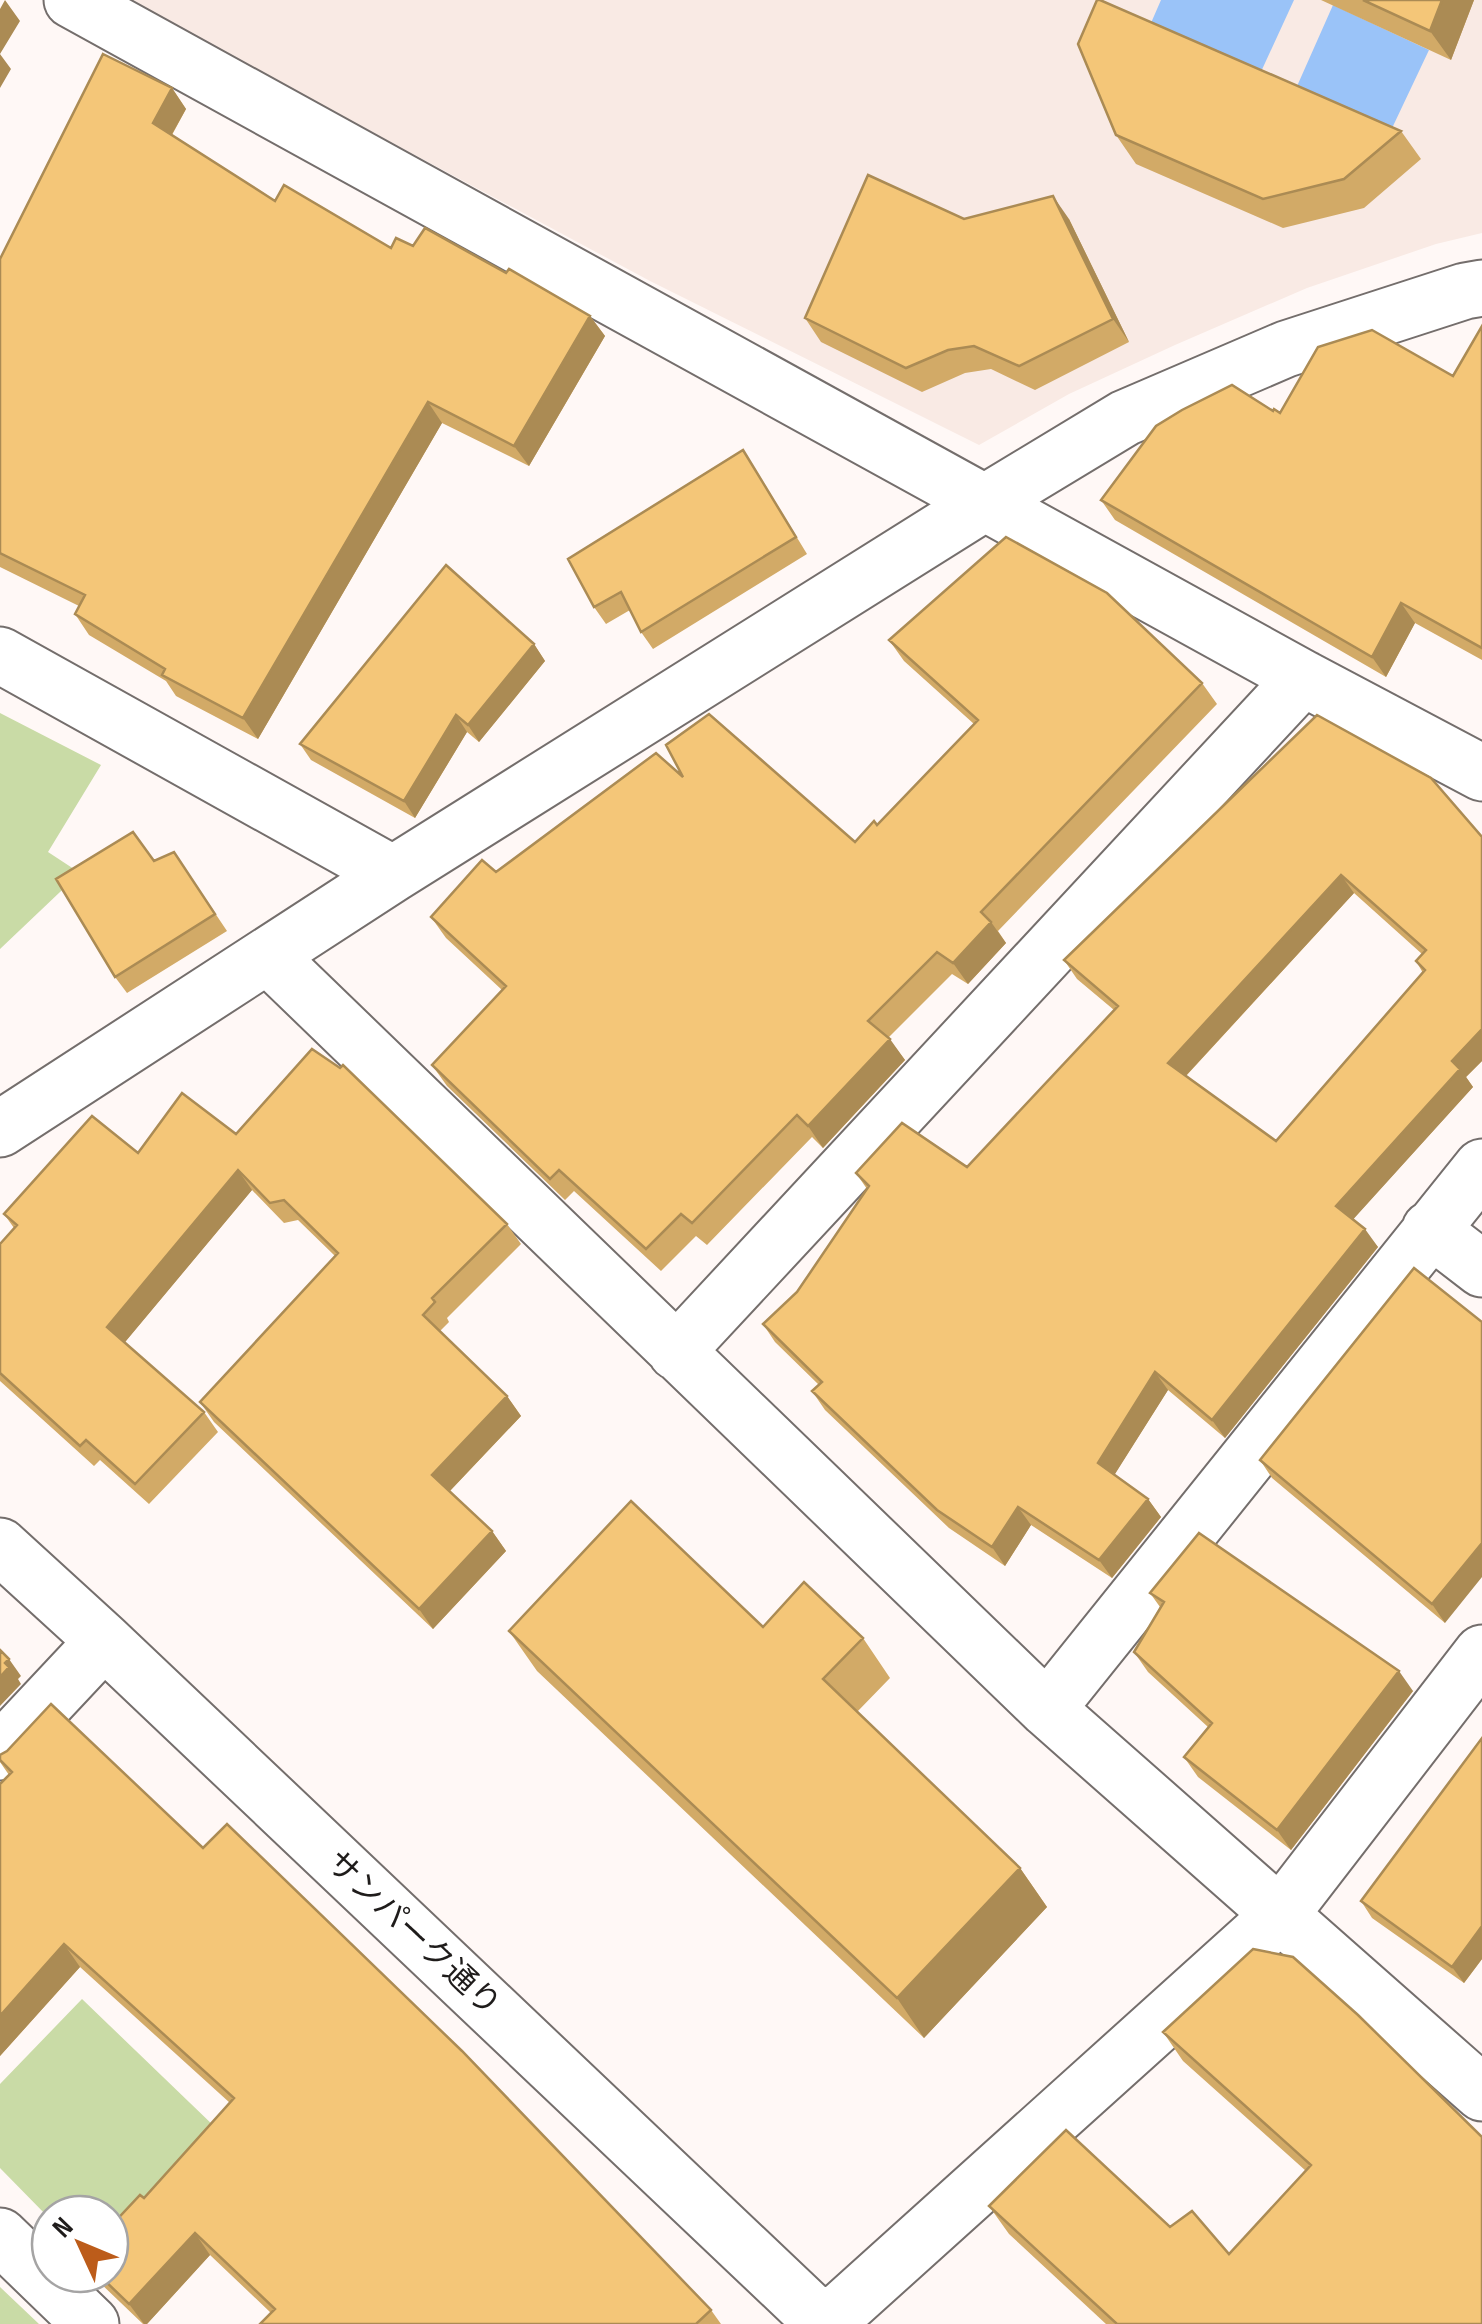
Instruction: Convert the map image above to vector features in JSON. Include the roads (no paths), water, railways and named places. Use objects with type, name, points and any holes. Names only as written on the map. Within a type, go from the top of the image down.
[{"type":"street","points":[[72,0],[1303,678],[1482,772]]},
{"type":"street","points":[[0,1129],[393,874],[1126,418],[1286,348],[1482,288]]},
{"type":"street","points":[[0,655],[393,874]]},
{"type":"street","points":[[676,1352],[1303,678]]},
{"type":"street","points":[[268,956],[1047,1709],[1482,2093]]},
{"type":"street","points":[[1047,1709],[1482,1167]]},
{"type":"street","points":[[1430,1229],[1482,1269]]},
{"type":"street","name":"サンパーク通り","points":[[0,1546],[825,2324]]},
{"type":"street","points":[[0,1752],[104,1641]]},
{"type":"street","points":[[825,2324],[1280,1914],[1482,1653]]},
{"type":"street","points":[[0,2236],[91,2324]]},
{"type":"water","points":[[1161,0],[1294,0],[1254,87],[1144,39]]},
{"type":"water","points":[[1333,5],[1429,50],[1385,143],[1290,102]]}]
